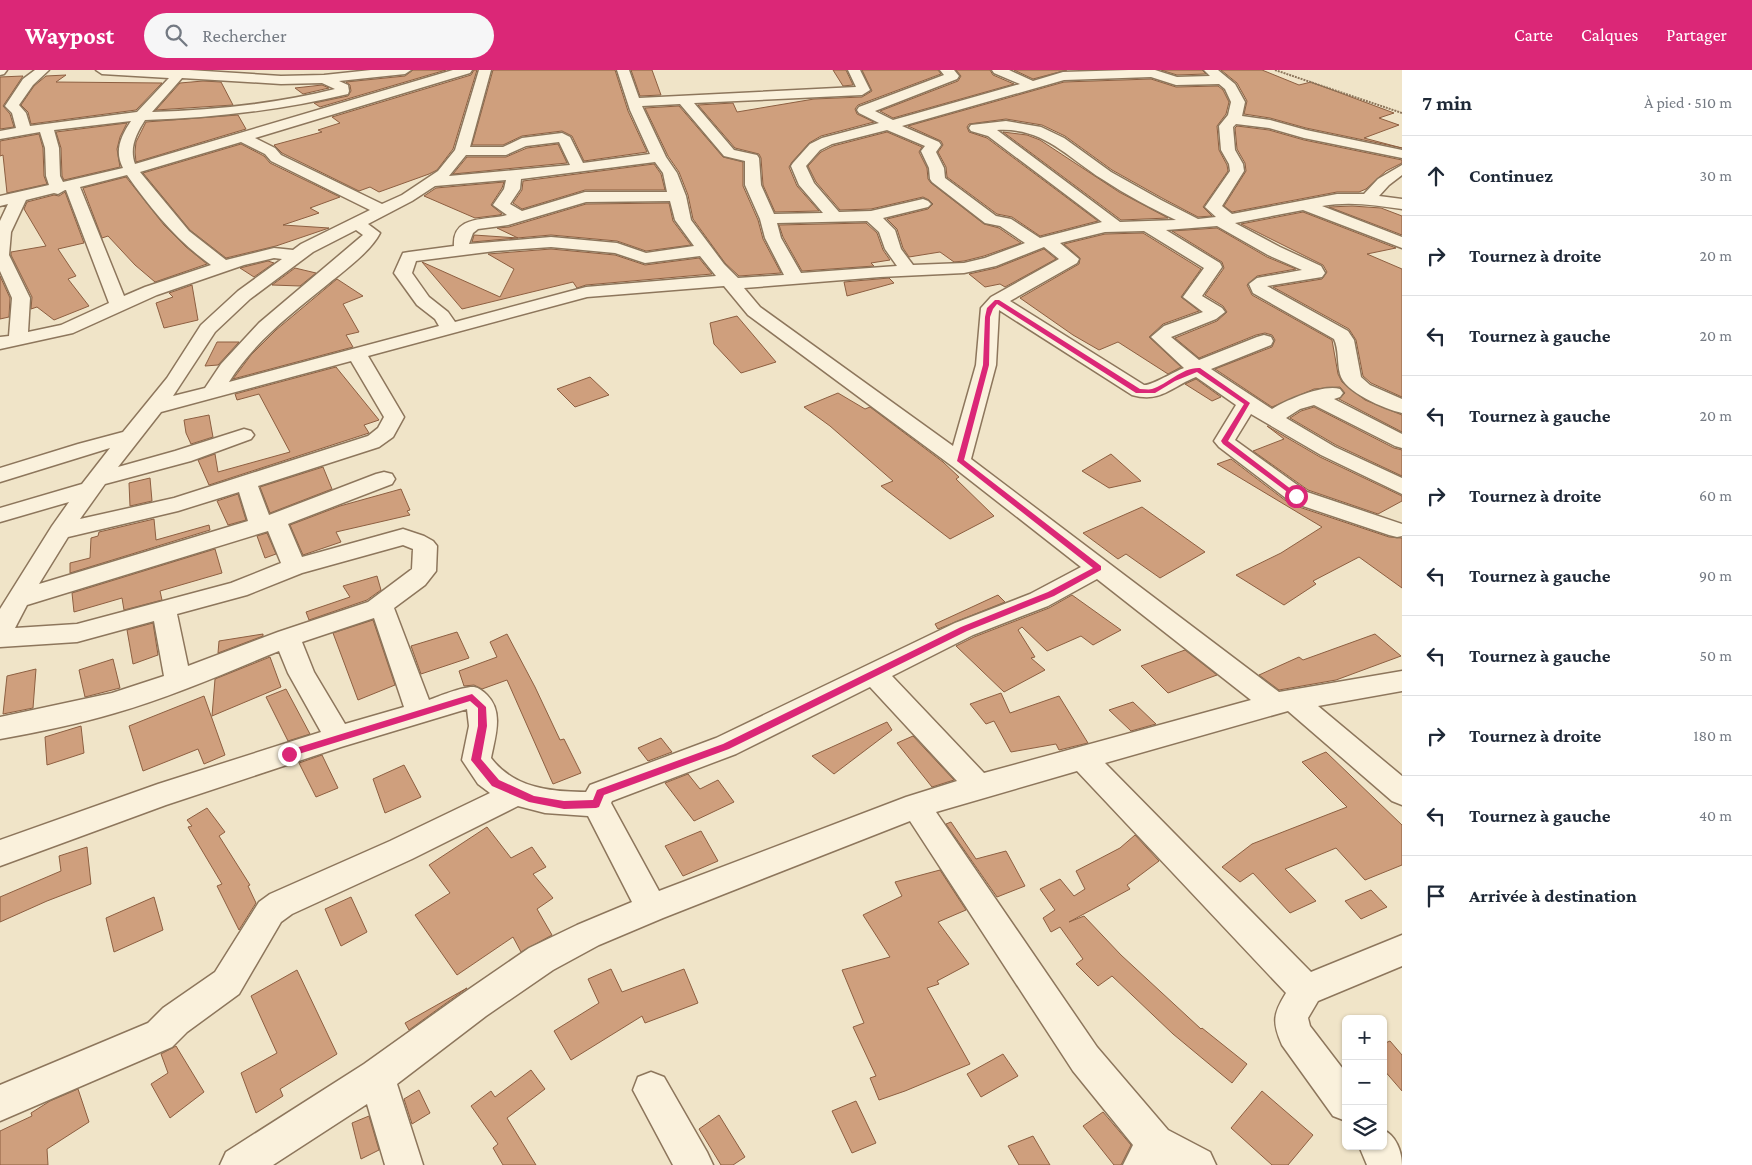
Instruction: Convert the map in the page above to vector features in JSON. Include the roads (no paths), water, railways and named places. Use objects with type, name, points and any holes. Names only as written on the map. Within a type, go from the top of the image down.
[{"type":"street","points":[[6,107],[28,82],[42,70]]},
{"type":"street","points":[[102,70],[181,72],[282,80],[324,79],[405,70]]},
{"type":"street","points":[[0,201],[131,170],[466,70]]},
{"type":"street","points":[[0,632],[60,531],[130,437],[156,407],[208,329],[244,296],[316,243],[407,198],[447,171],[462,151],[485,70]]},
{"type":"street","points":[[636,102],[862,91],[864,90],[854,70]]},
{"type":"street","points":[[946,70],[953,76],[864,110],[934,145],[928,151],[939,173],[937,179],[991,220],[1005,222],[1071,259],[997,301],[990,308],[986,365],[960,461]]},
{"type":"street","points":[[998,70],[1030,84]]},
{"type":"street","points":[[1210,70],[1230,87],[1238,102],[1236,114],[1226,126],[1228,150],[1236,164],[1237,170],[1213,207],[1224,220],[1274,252],[1315,270],[1316,273],[1263,282],[1258,284],[1259,288],[1341,335],[1345,340],[1350,376],[1358,386],[1402,407]]},
{"type":"street","points":[[619,71],[636,102],[637,110],[659,157],[670,173],[684,220],[704,250],[754,311],[960,461],[1098,568],[1283,701],[1402,793]]},
{"type":"street","points":[[181,72],[141,116],[128,135],[125,156],[131,170],[180,231],[208,256],[224,266]]},
{"type":"street","points":[[835,217],[807,185],[799,164],[819,144],[889,124],[935,114],[1030,84],[1069,75],[1152,73],[1176,81],[1222,80]]},
{"type":"street","points":[[0,135],[46,127],[141,116],[208,113],[258,107],[343,90],[343,88],[324,79]]},
{"type":"street","points":[[167,89],[216,86]]},
{"type":"street","points":[[684,99],[729,153],[752,157],[753,185],[768,219],[773,238],[796,280]]},
{"type":"street","points":[[6,107],[16,109],[21,118],[24,131]]},
{"type":"street","points":[[156,407],[449,327],[586,292],[626,286],[796,280],[964,268],[990,262],[1042,243],[1105,227],[1113,223],[993,132],[965,125],[935,114]]},
{"type":"street","points":[[1231,119],[1274,125],[1304,134],[1402,154]]},
{"type":"street","points":[[965,125],[998,124],[1044,133],[1095,168],[1154,204],[1196,224]]},
{"type":"street","points":[[46,127],[52,148],[53,176],[65,187],[119,305]]},
{"type":"street","points":[[241,136],[270,152],[276,158],[382,210]]},
{"type":"street","points":[[462,151],[506,151],[522,142],[562,137],[578,167]]},
{"type":"street","points":[[432,182],[514,176],[659,157]]},
{"type":"street","points":[[1369,199],[1381,182],[1402,169]]},
{"type":"street","points":[[514,176],[512,189],[501,205],[519,216]]},
{"type":"street","points":[[463,250],[461,244],[466,231],[473,225],[502,222],[589,196],[678,196]]},
{"type":"street","points":[[18,338],[21,298],[1,255],[3,232],[19,197]]},
{"type":"street","points":[[1105,227],[1196,224],[1347,198],[1402,204]]},
{"type":"street","points":[[768,219],[871,216],[923,204]]},
{"type":"street","points":[[1304,205],[1402,243]]},
{"type":"street","points":[[871,216],[887,230],[893,249],[909,271]]},
{"type":"street","points":[[212,392],[223,374],[271,320],[302,297],[370,238],[372,232],[356,222]]},
{"type":"street","points":[[1150,227],[1214,267],[1192,297],[1216,312],[1162,334],[1160,337],[1196,368],[1247,403],[1328,451],[1402,487]]},
{"type":"street","points":[[449,327],[442,316],[423,301],[402,271],[408,258],[463,250],[551,242],[617,248],[640,257],[651,258],[704,250]]},
{"type":"street","points":[[0,343],[66,329],[151,291],[224,266],[270,254],[297,256]]},
{"type":"street","points":[[997,301],[1139,391],[1153,392],[1173,379],[1196,368],[1264,341]]},
{"type":"street","points":[[60,531],[178,504],[372,444],[392,424],[394,417],[356,352]]},
{"type":"street","points":[[1273,417],[1293,405],[1358,386]]},
{"type":"street","points":[[1316,398],[1402,442]]},
{"type":"street","points":[[1247,403],[1224,441],[1226,443],[1299,498],[1400,530]]},
{"type":"street","points":[[0,514],[244,435]]},
{"type":"street","points":[[0,474],[85,448],[130,437]]},
{"type":"street","points":[[18,599],[268,523],[384,479]]},
{"type":"street","points":[[246,482],[294,567]]},
{"type":"street","points":[[0,638],[77,633],[238,589],[294,567],[403,537],[416,540],[425,546],[424,571],[416,580],[375,609],[360,612],[288,638],[178,682],[114,702],[39,721],[0,728]]},
{"type":"street","points":[[652,908],[596,804],[600,793],[726,746],[964,629],[1039,600],[1098,568]]},
{"type":"street","points":[[164,609],[178,682]]},
{"type":"street","points":[[375,609],[384,612],[420,713]]},
{"type":"street","points":[[288,638],[301,673],[338,737]]},
{"type":"street","points":[[873,673],[979,786]]},
{"type":"street","points":[[239,1165],[377,1077],[474,1005],[541,959],[588,935],[652,908],[916,806],[979,786],[1218,721],[1283,701],[1402,681]]},
{"type":"street","points":[[0,853],[158,796],[338,737],[472,697],[482,707],[483,726],[476,760],[496,783],[532,799],[564,805],[596,804]]},
{"type":"street","points":[[1082,758],[1244,928],[1306,990]]},
{"type":"street","points":[[0,1103],[160,1035],[175,1020],[227,983],[270,912],[281,904],[401,850],[517,793]]},
{"type":"street","points":[[916,806],[1149,1154],[1197,1165]]},
{"type":"street","points":[[1342,1098],[1294,1033],[1291,1016],[1306,990],[1402,950]]},
{"type":"street","points":[[377,1077],[404,1165]]},
{"type":"street","points":[[651,1090],[694,1165]]},
{"type":"street","points":[[1379,1150],[1387,1165]]}]
